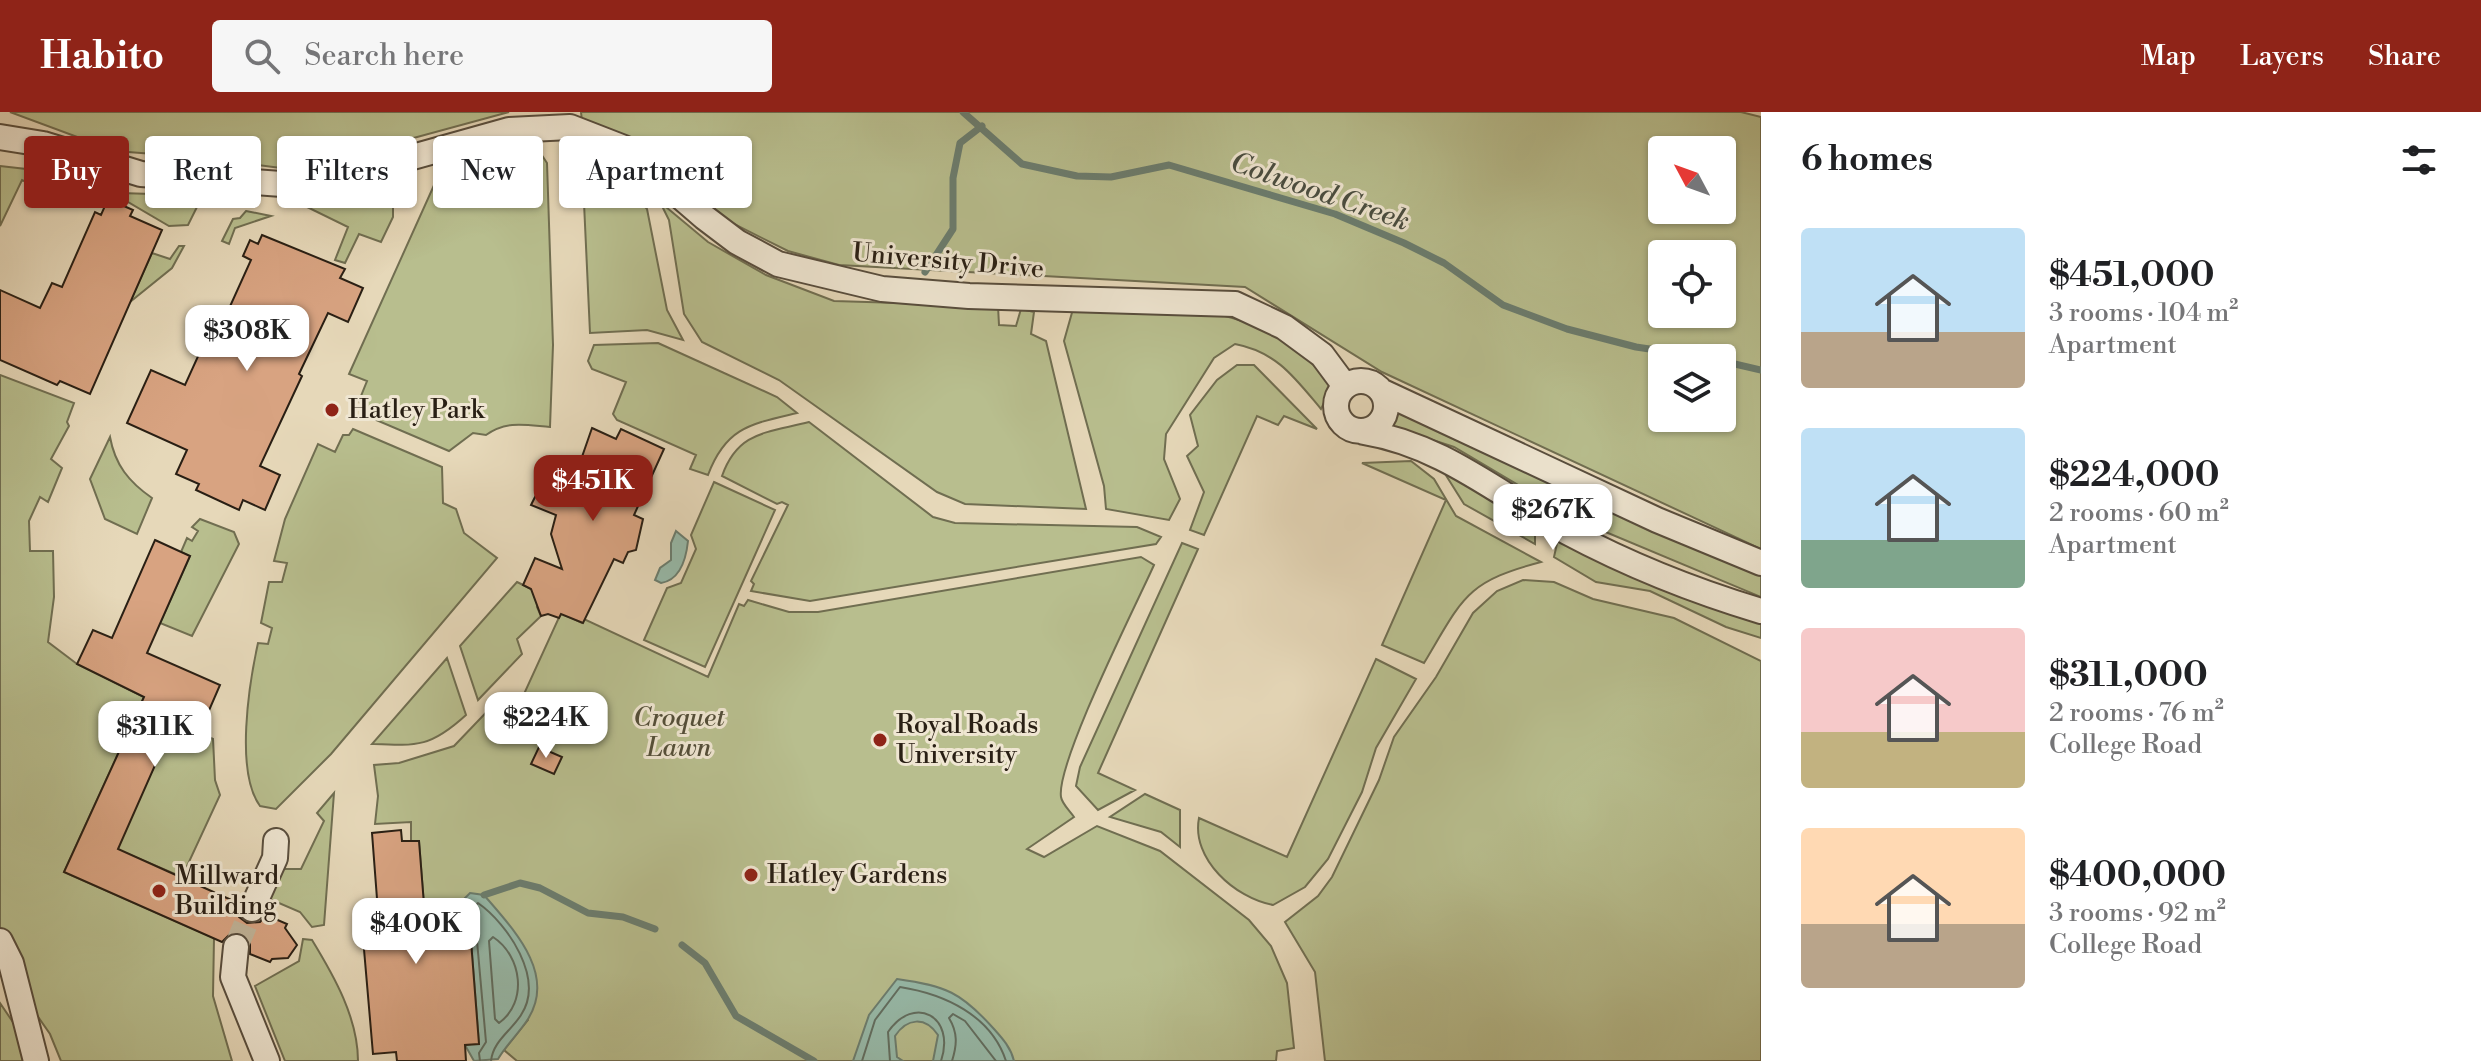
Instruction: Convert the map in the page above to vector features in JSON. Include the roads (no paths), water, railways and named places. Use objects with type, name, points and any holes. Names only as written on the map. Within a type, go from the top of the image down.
[{"type":"street","name":"University Drive","points":[[0,137],[43,144],[141,174],[309,186],[509,130],[569,119],[624,148],[737,242],[778,264],[882,289],[969,296],[1235,304],[1284,327],[1322,355],[1345,386]]},
{"type":"street","points":[[1761,563],[1657,520],[1383,392],[1372,383],[1358,380],[1345,386],[1335,401],[1337,418],[1350,430],[1389,436],[1446,458],[1565,531],[1618,557],[1673,581],[1761,611]]},
{"type":"street","points":[[1364,432],[1379,425],[1387,409],[1383,392]]},
{"type":"street","points":[[252,909],[275,858],[276,841]]},
{"type":"street","points":[[0,941],[11,963],[36,1061]]},
{"type":"street","points":[[236,947],[233,977],[267,1061]]},
{"type":"water","points":[[676,531],[688,541],[686,555],[673,578],[661,583],[655,580],[660,568],[671,560],[671,543]]},
{"type":"water","points":[[470,893],[484,895],[518,937],[534,968],[537,985],[536,1002],[528,1019],[498,1059],[474,1061],[465,1045],[479,1043],[470,928],[464,899]]},
{"type":"water","points":[[897,979],[941,988],[962,999],[1000,1036],[1014,1061],[933,1061],[938,1035],[922,1022],[916,1022],[905,1026],[895,1036],[897,1057],[903,1061],[853,1061],[869,1015]]},
{"type":"waterway","name":"Colwood Creek","points":[[963,112],[1022,164],[1077,176],[1111,177],[1169,165],[1335,214],[1444,263],[1503,305],[1567,329],[1648,349]]},
{"type":"waterway","points":[[925,272],[953,229],[953,178],[960,143],[982,126]]},
{"type":"waterway","name":"Colwood Creek","points":[[1736,364],[1761,370]]},
{"type":"waterway","points":[[484,895],[520,883],[540,888],[588,913],[623,917],[655,929]]},
{"type":"waterway","points":[[682,945],[705,963],[736,1016],[814,1061]]},
{"type":"tunnel","points":[[236,947],[252,909]]},
{"type":"place","name":"Hatley Park","points":[[332,410]]},
{"type":"place","name":"Royal Roads University","points":[[880,740]]},
{"type":"place","name":"Hatley Gardens","points":[[751,875]]},
{"type":"place","name":"Millward Building","points":[[159,891]]},
{"type":"park label","name":"Croquet Lawn","points":[[679,733]]}]
